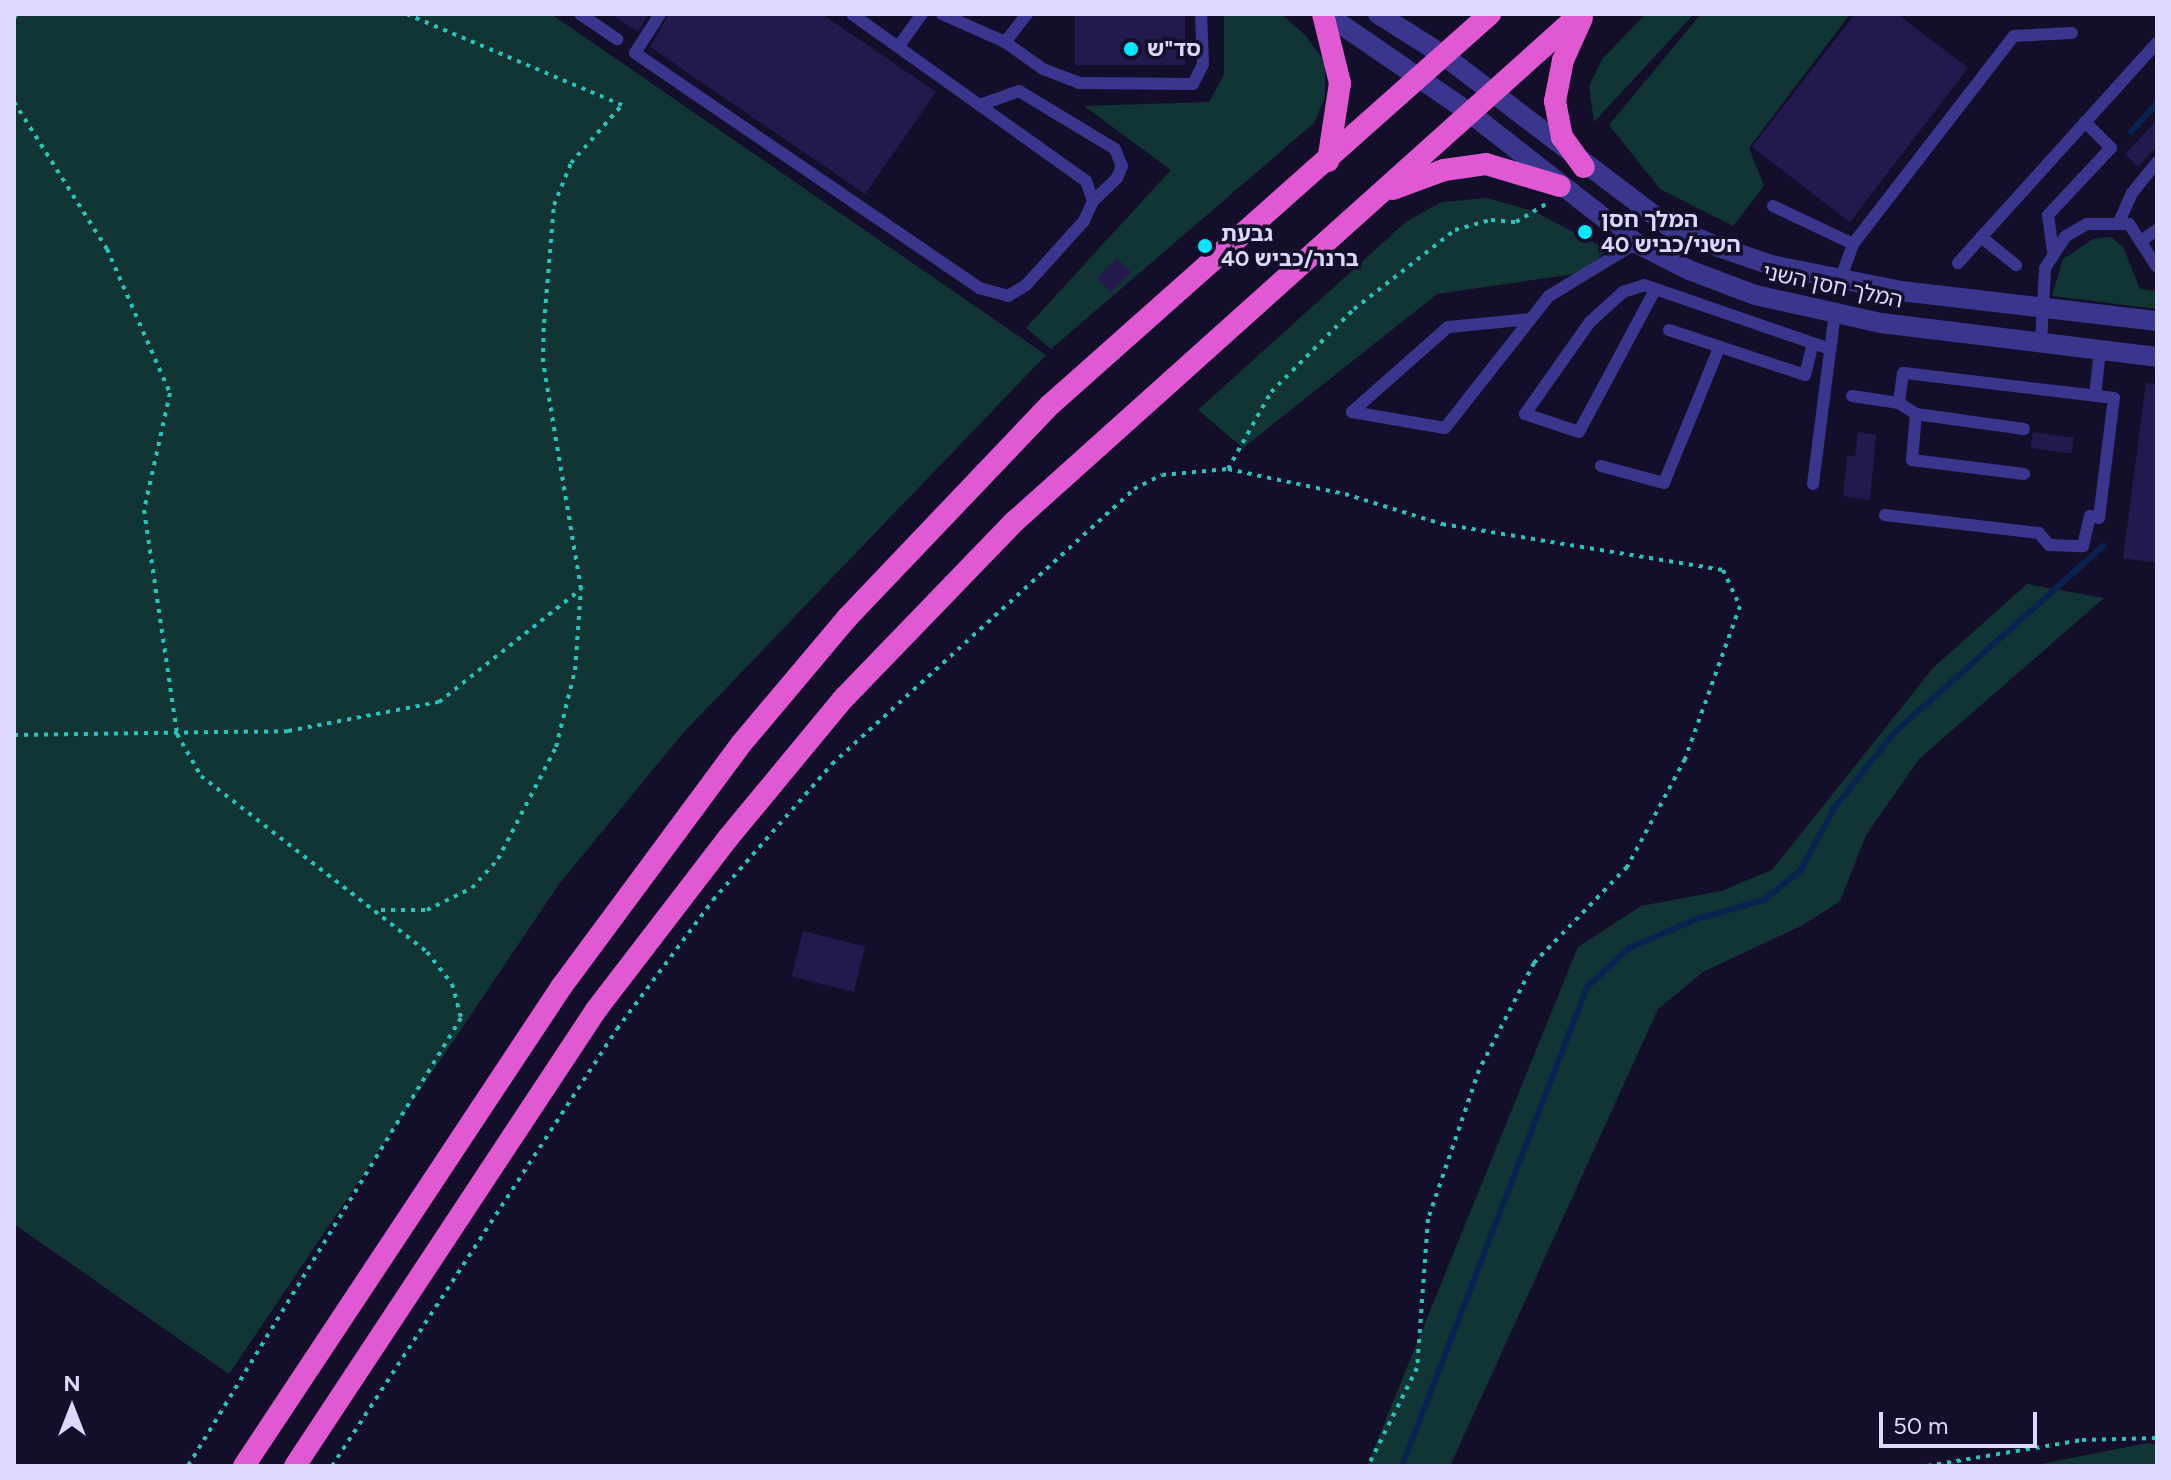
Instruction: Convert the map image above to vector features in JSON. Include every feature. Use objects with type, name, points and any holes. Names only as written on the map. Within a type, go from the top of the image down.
[{"type":"highway","points":[[1325,14],[1340,83],[1328,161]]},
{"type":"highway","points":[[244,1466],[524,1039],[741,744],[945,509],[1050,405],[1490,14]]},
{"type":"highway","points":[[295,1466],[589,1021],[789,761],[897,639],[1014,522],[1490,93],[1582,14]]},
{"type":"highway","points":[[1582,14],[1563,60],[1555,101],[1562,137],[1584,167]]},
{"type":"highway","points":[[1368,204],[1396,187],[1463,165],[1510,167],[1560,186]]},
{"type":"street","name":"המלך חסן השני","points":[[1325,14],[1470,113],[1636,243],[1755,295],[1835,313],[2157,357]]},
{"type":"street","name":"המלך חסן השני","points":[[1378,14],[1443,55],[1584,167],[1668,226],[1771,265],[1840,280],[2157,321]]},
{"type":"lane","points":[[580,14],[617,39]]},
{"type":"lane","points":[[660,14],[635,53],[995,295],[1008,296],[1026,285],[1084,221],[1093,201],[1117,178],[1122,166],[1115,149],[1019,91],[980,105]]},
{"type":"lane","points":[[852,14],[1086,181],[1093,201]]},
{"type":"lane","points":[[898,47],[922,14]]},
{"type":"lane","points":[[942,14],[1005,42],[1043,69],[1079,83],[1193,84],[1203,64],[1201,14]]},
{"type":"lane","points":[[1005,42],[1027,14]]},
{"type":"lane","points":[[1840,280],[1853,244],[2014,36],[2072,33]]},
{"type":"lane","points":[[1958,263],[2157,43]]},
{"type":"lane","points":[[2041,343],[2039,308],[2053,251],[2048,215],[2111,148],[2085,122]]},
{"type":"lane","points":[[2119,222],[2132,193],[2157,162]]},
{"type":"lane","points":[[1773,206],[1853,244]]},
{"type":"lane","points":[[2053,251],[2066,236],[2087,224],[2119,222],[2138,231],[2157,267]]},
{"type":"lane","points":[[2141,241],[2157,230]]},
{"type":"lane","points":[[1981,237],[2016,265]]},
{"type":"lane","points":[[1531,319],[1448,327],[1352,412],[1445,428],[1531,319],[1560,288],[1636,243]]},
{"type":"lane","points":[[1655,290],[1579,432],[1525,414],[1590,322],[1623,292],[1644,285],[1830,349]]},
{"type":"lane","points":[[1813,484],[1835,313]]},
{"type":"lane","points":[[1669,330],[1805,375],[1813,344]]},
{"type":"lane","points":[[1601,466],[1664,483],[1719,348]]},
{"type":"lane","points":[[2095,396],[2100,350]]},
{"type":"lane","points":[[1885,515],[2039,533],[2049,545],[2083,546],[2090,516],[2099,518],[2114,398],[1903,373],[1899,403]]},
{"type":"lane","points":[[1852,396],[1899,403],[1916,414],[2024,429]]},
{"type":"lane","points":[[1916,414],[1912,460],[2024,474]]},
{"type":"path","points":[[378,910],[427,910],[472,888],[498,859],[556,747],[575,670],[581,589],[543,362],[554,205],[571,163],[622,105],[407,14]]},
{"type":"path","points":[[14,102],[107,249],[170,393],[144,510],[177,734],[201,776],[378,910],[427,952],[452,984],[461,1018],[188,1466]]},
{"type":"path","points":[[1228,469],[1271,392],[1354,309],[1455,230],[1491,220],[1516,222],[1543,209],[1560,186]]},
{"type":"path","points":[[332,1466],[617,1029],[713,900],[832,764],[1134,489],[1162,475],[1228,469],[1345,494],[1442,524],[1723,570],[1740,606],[1685,759],[1627,867],[1534,963],[1479,1070],[1428,1219],[1417,1368],[1368,1466]]},
{"type":"path","points":[[14,735],[288,731],[439,702],[581,589]]},
{"type":"path","points":[[1927,1466],[2082,1440],[2157,1438]]},
{"type":"green space","points":[[14,14],[551,14],[1046,355],[683,733],[559,884],[229,1374],[14,1224]]},
{"type":"green space","points":[[1224,14],[1281,14],[1305,35],[1325,62],[1325,97],[1314,123],[1051,349],[1026,328],[1171,170],[1084,106],[1209,102],[1224,75]]},
{"type":"green space","points":[[1646,14],[1694,14],[1594,122],[1589,86],[1602,59]]},
{"type":"green space","points":[[1701,14],[1850,14],[1749,148],[1764,186],[1733,226],[1660,189],[1609,125]]},
{"type":"green space","points":[[1487,198],[1533,211],[1608,250],[1581,273],[1437,294],[1243,448],[1198,410],[1407,221],[1442,202]]},
{"type":"green space","points":[[2111,237],[2123,247],[2140,289],[2157,291],[2157,309],[2052,296],[2063,259],[2093,239]]},
{"type":"green space","points":[[2027,584],[2104,598],[1919,759],[1866,835],[1840,901],[1803,925],[1703,972],[1658,1009],[1450,1466],[1367,1466],[1578,947],[1641,906],[1721,891],[1772,870],[1933,668]]},
{"type":"green space","points":[[2147,1443],[2157,1445],[2157,1466],[2031,1466]]},
{"type":"building","points":[[611,14],[649,14],[638,32]]},
{"type":"building","points":[[669,14],[822,14],[936,92],[865,194],[650,47]]},
{"type":"building","points":[[1075,14],[1185,14],[1185,65],[1075,65]]},
{"type":"building","points":[[1855,14],[1897,14],[1968,68],[1850,222],[1752,147]]},
{"type":"building","points":[[2157,120],[2157,146],[2138,167],[2125,154]]},
{"type":"building","points":[[1117,258],[1131,272],[1111,293],[1096,279]]},
{"type":"building","points":[[2146,383],[2157,384],[2157,563],[2123,558]]},
{"type":"building","points":[[1858,432],[1876,435],[1870,500],[1843,496],[1847,456],[1855,456]]},
{"type":"building","points":[[2033,432],[2074,438],[2071,454],[2031,448]]},
{"type":"building","points":[[803,931],[865,946],[854,992],[792,977]]},
{"type":"waterway","points":[[2131,132],[2157,103]]},
{"type":"waterway","points":[[1402,1466],[1587,987],[1629,948],[1697,919],[1764,900],[1800,871],[1835,807],[1893,734],[2103,546]]},
{"type":"place","name":"סד\"ש","points":[[1131,49]]},
{"type":"place","name":"המלך חסן השני/כביש 40","points":[[1585,232]]},
{"type":"place","name":"גבעת ברנר/כביש 40","points":[[1205,246]]}]
